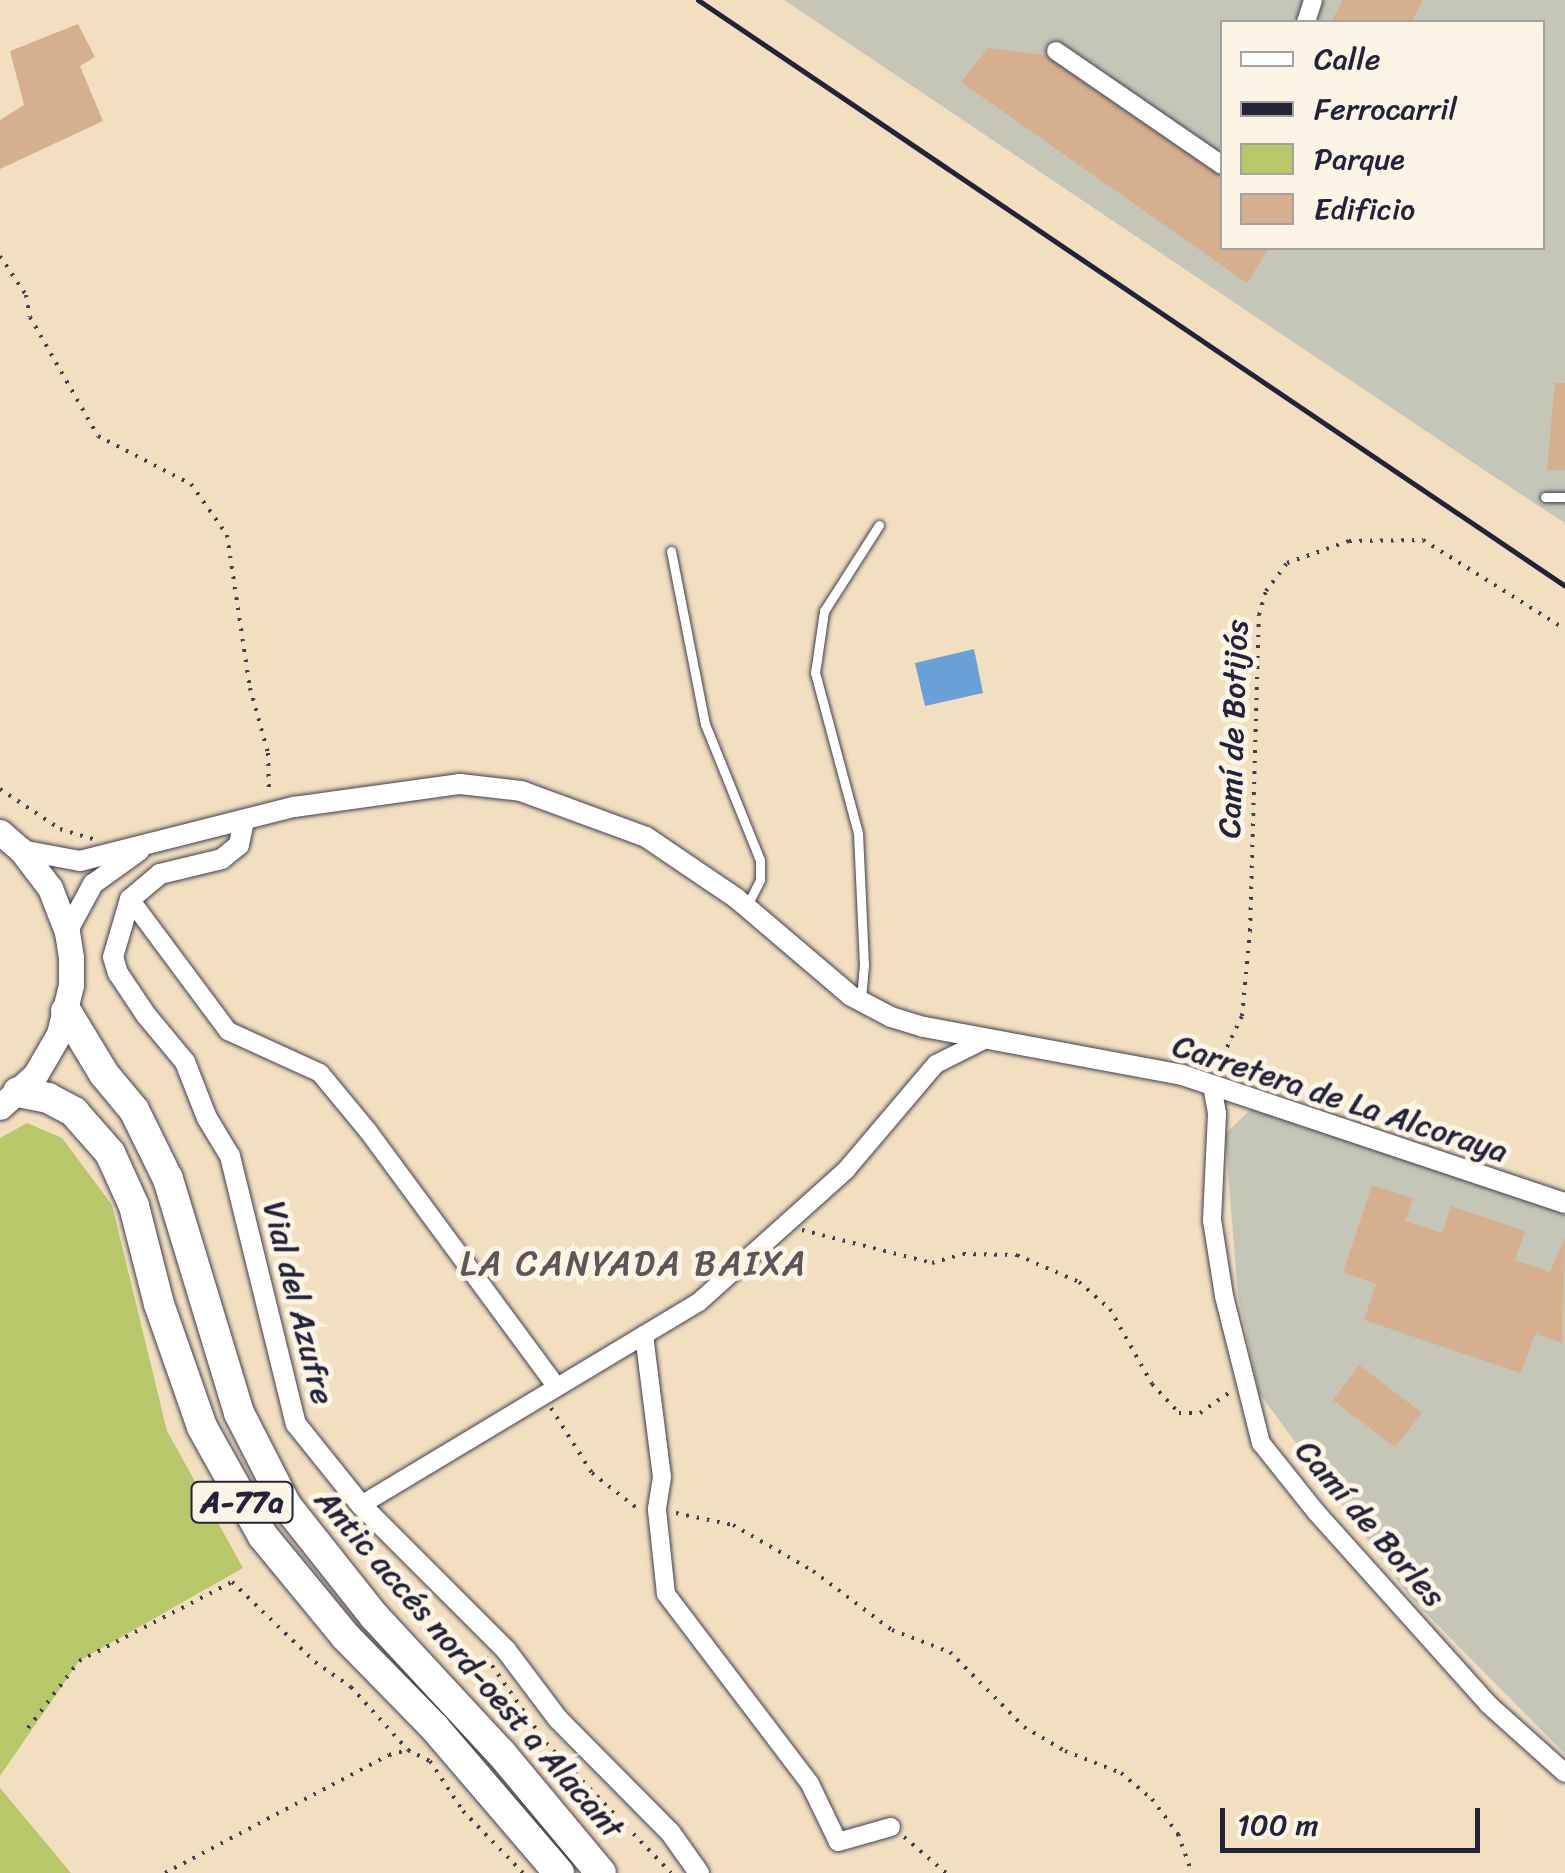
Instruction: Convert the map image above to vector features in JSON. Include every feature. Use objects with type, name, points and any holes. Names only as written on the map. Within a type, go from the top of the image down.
[{"type":"highway","name":"Antic accés nord-oest a Alacant","points":[[66,1011],[104,1074],[134,1110],[168,1179],[239,1413],[286,1505],[374,1616],[502,1753],[601,1873]]},
{"type":"highway","name":"Antic accés nord-oest a Alacant","points":[[9,1100],[48,1098],[74,1112],[110,1154],[134,1206],[159,1304],[202,1427],[263,1536],[346,1636],[434,1727],[559,1873]]},
{"type":"main road","points":[[0,832],[21,850],[50,888],[67,932],[71,972],[66,1011],[48,1055],[9,1100]]},
{"type":"street","points":[[1056,51],[1220,164]]},
{"type":"street","name":"Carretera de La Alcoraya","points":[[21,850],[80,860],[270,814],[460,784],[521,791],[646,837],[747,906],[860,1002],[924,1027],[1182,1075],[1565,1203]]},
{"type":"street","points":[[244,821],[239,845],[222,859],[160,874],[130,898],[228,1031],[320,1073],[368,1131],[550,1391]]},
{"type":"street","points":[[67,932],[93,884],[154,842]]},
{"type":"street","name":"Vial del Azufre","points":[[130,898],[113,957],[118,972],[184,1062],[207,1118],[230,1156],[296,1424],[360,1505],[506,1650],[558,1719],[670,1832],[699,1873]]},
{"type":"street","points":[[360,1505],[699,1302],[846,1170],[936,1064],[988,1038]]},
{"type":"street","name":"Camí de Borles","points":[[1212,1085],[1217,1114],[1212,1220],[1244,1382],[1261,1443],[1316,1512],[1488,1704],[1565,1773]]},
{"type":"street","points":[[644,1335],[662,1477],[658,1510],[666,1594],[810,1784],[838,1842],[891,1827]]},
{"type":"lane","points":[[1544,496],[1565,496]]},
{"type":"lane","points":[[860,1002],[864,964],[858,833],[815,673],[824,611],[879,525]]},
{"type":"lane","points":[[671,551],[705,724],[760,860],[760,880],[747,906]]},
{"type":"path","points":[[0,256],[26,294],[30,317],[98,436],[191,484],[227,536],[250,688],[268,754],[270,814]]},
{"type":"path","name":"Camí de Botijós","points":[[1212,1085],[1242,1016],[1250,931],[1259,615],[1266,591],[1287,563],[1349,542],[1423,540],[1565,629]]},
{"type":"path","points":[[0,789],[60,829],[94,836],[104,855]]},
{"type":"path","points":[[788,1226],[932,1263],[963,1254],[1018,1254],[1079,1282],[1110,1309],[1152,1384],[1178,1413],[1200,1413],[1244,1382]]},
{"type":"path","points":[[550,1391],[592,1473],[644,1513],[658,1510],[733,1526],[813,1571],[892,1630],[950,1652],[1024,1727],[1065,1751],[1121,1772],[1152,1798],[1178,1834],[1192,1873]]},
{"type":"path","points":[[28,1728],[79,1661],[232,1582],[316,1662],[351,1687],[408,1750],[430,1761],[464,1811],[523,1873]]},
{"type":"path","points":[[480,1650],[546,1743],[671,1873]]},
{"type":"path","points":[[165,1873],[389,1755],[408,1750]]},
{"type":"path","points":[[891,1827],[946,1873]]},
{"type":"shaded area","points":[[784,0],[1565,0],[1565,523],[1484,470]]},
{"type":"shaded area","points":[[1252,1108],[1565,1213],[1565,1754],[1410,1597],[1259,1393],[1238,1296],[1225,1134]]},
{"type":"green space","points":[[27,1123],[62,1138],[112,1205],[167,1431],[243,1568],[79,1661],[0,1776],[0,1138]]},
{"type":"green space","points":[[0,1788],[71,1873],[0,1873]]},
{"type":"water","points":[[974,649],[983,693],[925,706],[915,663]]},
{"type":"building","points":[[1343,0],[1423,0],[1412,20],[1332,20]]},
{"type":"building","points":[[78,24],[95,57],[80,66],[103,121],[0,169],[0,120],[24,105],[10,51]]},
{"type":"building","points":[[988,48],[1044,55],[1220,176],[1220,250],[1268,250],[1247,283],[961,82]]},
{"type":"building","points":[[1555,383],[1565,383],[1565,470],[1547,470]]},
{"type":"building","points":[[1372,1185],[1413,1198],[1405,1221],[1442,1233],[1451,1206],[1525,1231],[1515,1260],[1550,1272],[1565,1237],[1562,1343],[1535,1334],[1521,1373],[1364,1320],[1376,1284],[1343,1272]]},
{"type":"building","points":[[1359,1365],[1422,1413],[1395,1447],[1333,1400]]},
{"type":"railway","points":[[698,0],[1565,586]]},
{"type":"district","name":"LA CANYADA BAIXA","points":[[634,1263]]}]
